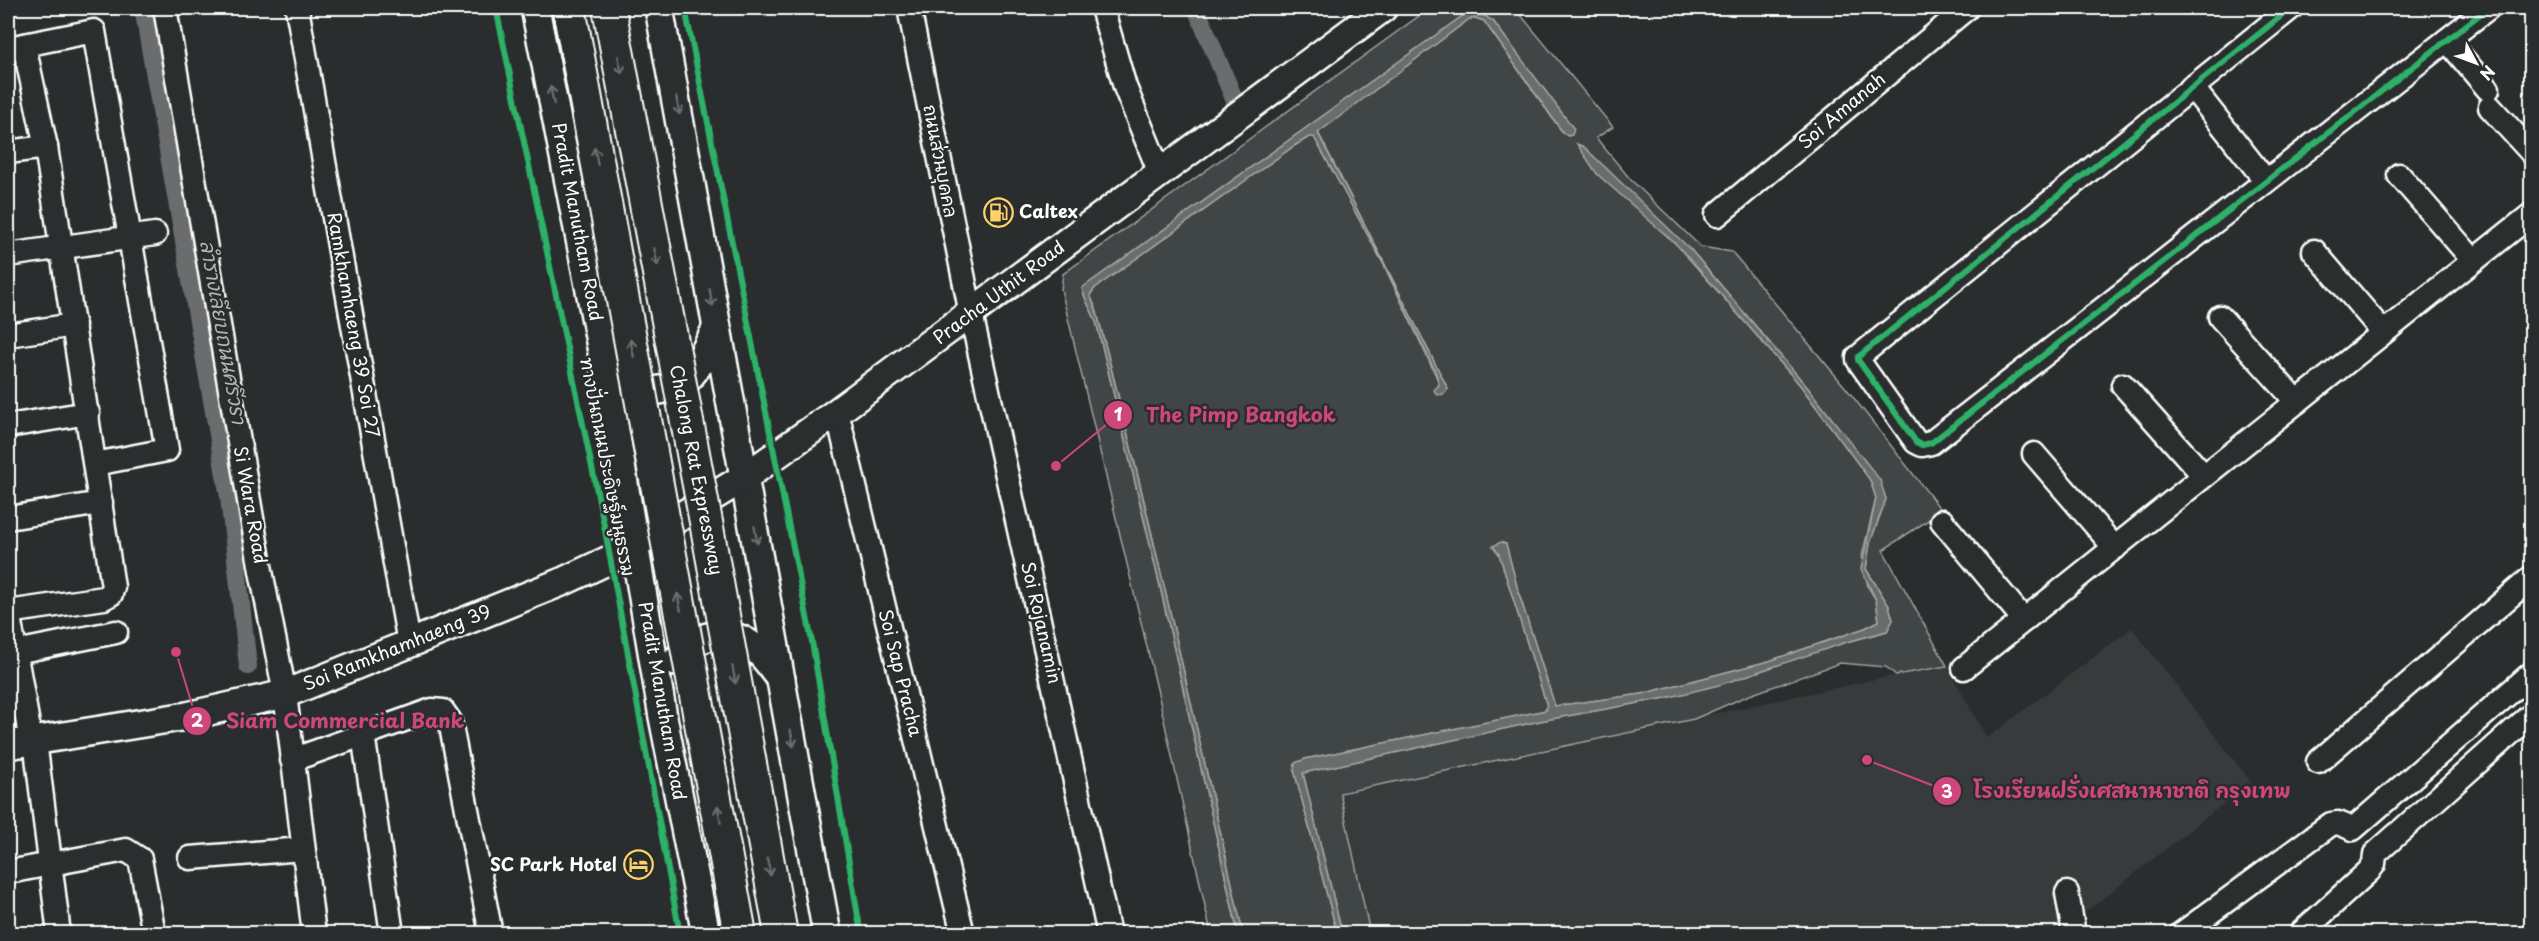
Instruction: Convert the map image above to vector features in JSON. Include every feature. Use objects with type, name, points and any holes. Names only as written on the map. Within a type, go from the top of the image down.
[{"type":"highway","points":[[569,8],[740,933]]},
{"type":"highway","name":"Chalong Rat Expressway","points":[[609,8],[781,933]]},
{"type":"main road","name":"Pradit Manutham Road","points":[[535,8],[602,352],[662,709],[706,933]]},
{"type":"main road","points":[[659,8],[827,933]]},
{"type":"main road","name":"Pracha Uthit Road","points":[[635,545],[745,477],[837,412],[1383,8]]},
{"type":"main road","points":[[602,352],[617,374],[648,392],[682,386],[697,367],[716,329]]},
{"type":"main road","name":"Soi Ramkhamhaeng 39","points":[[24,743],[187,716],[285,694],[564,581],[635,545]]},
{"type":"main road","points":[[662,709],[672,668],[680,656],[704,636],[724,636],[742,640],[757,650],[782,680]]},
{"type":"street","name":"Si Wara Road","points":[[165,8],[259,559],[285,694],[314,933]]},
{"type":"street","name":"Ramkhamhaeng 39 Soi 27","points":[[297,8],[409,643]]},
{"type":"street","name":"ถนนส่วนบุคคล","points":[[909,8],[971,314]]},
{"type":"street","points":[[1102,8],[1125,87],[1160,173]]},
{"type":"street","name":"Soi Amanah","points":[[1717,215],[1967,8]]},
{"type":"street","points":[[2291,8],[1858,357],[1916,442],[1931,443],[2488,8]]},
{"type":"street","points":[[59,933],[50,865],[24,743],[16,652],[8,611],[104,597],[111,594],[113,587],[46,147],[16,47],[94,31],[167,450],[95,464]]},
{"type":"street","points":[[2446,40],[2532,153]]},
{"type":"street","points":[[2192,87],[2266,181]]},
{"type":"street","points":[[8,152],[46,147]]},
{"type":"street","points":[[2399,175],[2473,260]]},
{"type":"street","points":[[1964,668],[2532,214]]},
{"type":"street","points":[[8,255],[155,234]]},
{"type":"street","points":[[2314,251],[2383,332]]},
{"type":"street","name":"Soi Rojanamin","points":[[971,314],[1109,933]]},
{"type":"street","points":[[2220,317],[2297,402]]},
{"type":"street","points":[[8,335],[74,325]]},
{"type":"street","points":[[2124,385],[2204,476]]},
{"type":"street","name":"Soi Sap Pracha","points":[[837,412],[963,933]]},
{"type":"street","points":[[8,426],[88,414]]},
{"type":"street","points":[[2034,454],[2115,548]]},
{"type":"street","points":[[8,518],[101,503]]},
{"type":"street","points":[[1942,521],[2024,620]]},
{"type":"street","points":[[2318,762],[2532,577]]},
{"type":"street","points":[[16,652],[116,632]]},
{"type":"street","points":[[2353,829],[2530,678]]},
{"type":"street","points":[[292,760],[432,710],[443,711],[450,721],[491,933]]},
{"type":"street","points":[[2300,933],[2369,871],[2374,864],[2375,854],[2532,714]]},
{"type":"street","points":[[363,734],[392,933]]},
{"type":"street","points":[[2181,933],[2331,824],[2338,823],[2353,829],[2375,854]]},
{"type":"street","points":[[190,858],[303,849]]},
{"type":"street","points":[[8,872],[126,850],[140,859],[152,933]]},
{"type":"street","points":[[2067,892],[2074,933]]},
{"type":"shaded area","points":[[1430,8],[1515,8],[1613,127],[1596,138],[1631,180],[1701,247],[1732,252],[1846,388],[1942,511],[1883,550],[1947,666],[1896,675],[1886,667],[1840,663],[1747,696],[1694,719],[1340,793],[1370,933],[1342,933],[1303,773],[1540,721],[1666,698],[1887,631],[1893,620],[1889,606],[1866,569],[1870,543],[1886,499],[1879,480],[1808,388],[1691,250],[1677,245],[1800,385],[1870,480],[1876,498],[1862,556],[1868,587],[1876,600],[1879,621],[1769,661],[1642,694],[1555,706],[1519,594],[1506,544],[1493,547],[1499,554],[1547,706],[1546,710],[1305,759],[1294,770],[1337,933],[1243,933],[1154,543],[1096,309],[1090,295],[1095,288],[1294,146],[1309,137],[1314,137],[1383,263],[1444,393],[1448,389],[1318,132],[1468,20],[1475,18],[1484,21],[1560,129],[1568,136],[1573,129],[1493,21],[1468,12],[1082,288],[1097,325],[1159,582],[1238,933],[1211,933],[1158,693],[1061,289],[1063,274]]},
{"type":"shaded area","points":[[1468,12],[1479,12],[1493,21],[1574,129],[1572,135],[1564,134],[1484,21],[1475,18],[1468,20],[1318,133],[1448,389],[1444,394],[1437,395],[1434,390],[1439,385],[1436,373],[1383,263],[1314,137],[1309,137],[1294,146],[1095,288],[1090,295],[1096,309],[1116,387],[1172,621],[1243,933],[1238,933],[1159,582],[1097,325],[1082,288]]},
{"type":"shaded area","points":[[1577,144],[1584,147],[1691,250],[1808,388],[1880,480],[1886,499],[1870,543],[1866,569],[1889,606],[1893,620],[1887,631],[1719,685],[1666,698],[1540,721],[1303,773],[1342,933],[1337,933],[1294,770],[1295,763],[1305,759],[1546,710],[1547,706],[1499,554],[1493,546],[1501,542],[1506,544],[1519,594],[1555,706],[1642,694],[1769,661],[1879,621],[1876,600],[1861,569],[1876,498],[1870,480],[1800,385],[1677,245],[1597,174]]},
{"type":"shaded area","points":[[2132,628],[2251,782],[2068,926],[2064,934],[1370,933],[1340,793],[1947,666],[1987,738]]},
{"type":"waterway","name":"ลำรางเลียบถนนศรีวรา","points":[[143,8],[229,497],[248,666]]},
{"type":"waterway","points":[[1196,8],[1235,101]]},
{"type":"cycle path","name":"ทางปั่นถนนประดิษฐ์มนูธรรม","points":[[496,8],[604,525],[680,934]]},
{"type":"cycle path","points":[[685,8],[812,642],[861,934]]},
{"type":"cycle path","points":[[2291,8],[1858,357],[1916,442],[1922,445],[1931,443],[2488,8]]},
{"type":"place","name":"Caltex","points":[[998,212]]},
{"type":"place","name":"The Pimp Bangkok","points":[[1056,466]]},
{"type":"place","name":"Siam Commercial Bank","points":[[176,652]]},
{"type":"place","name":"โรงเรียนฝรั่งเศสนานาชาติ กรุงเทพ","points":[[1867,760]]},
{"type":"place","name":"SC Park Hotel","points":[[638,865]]}]
